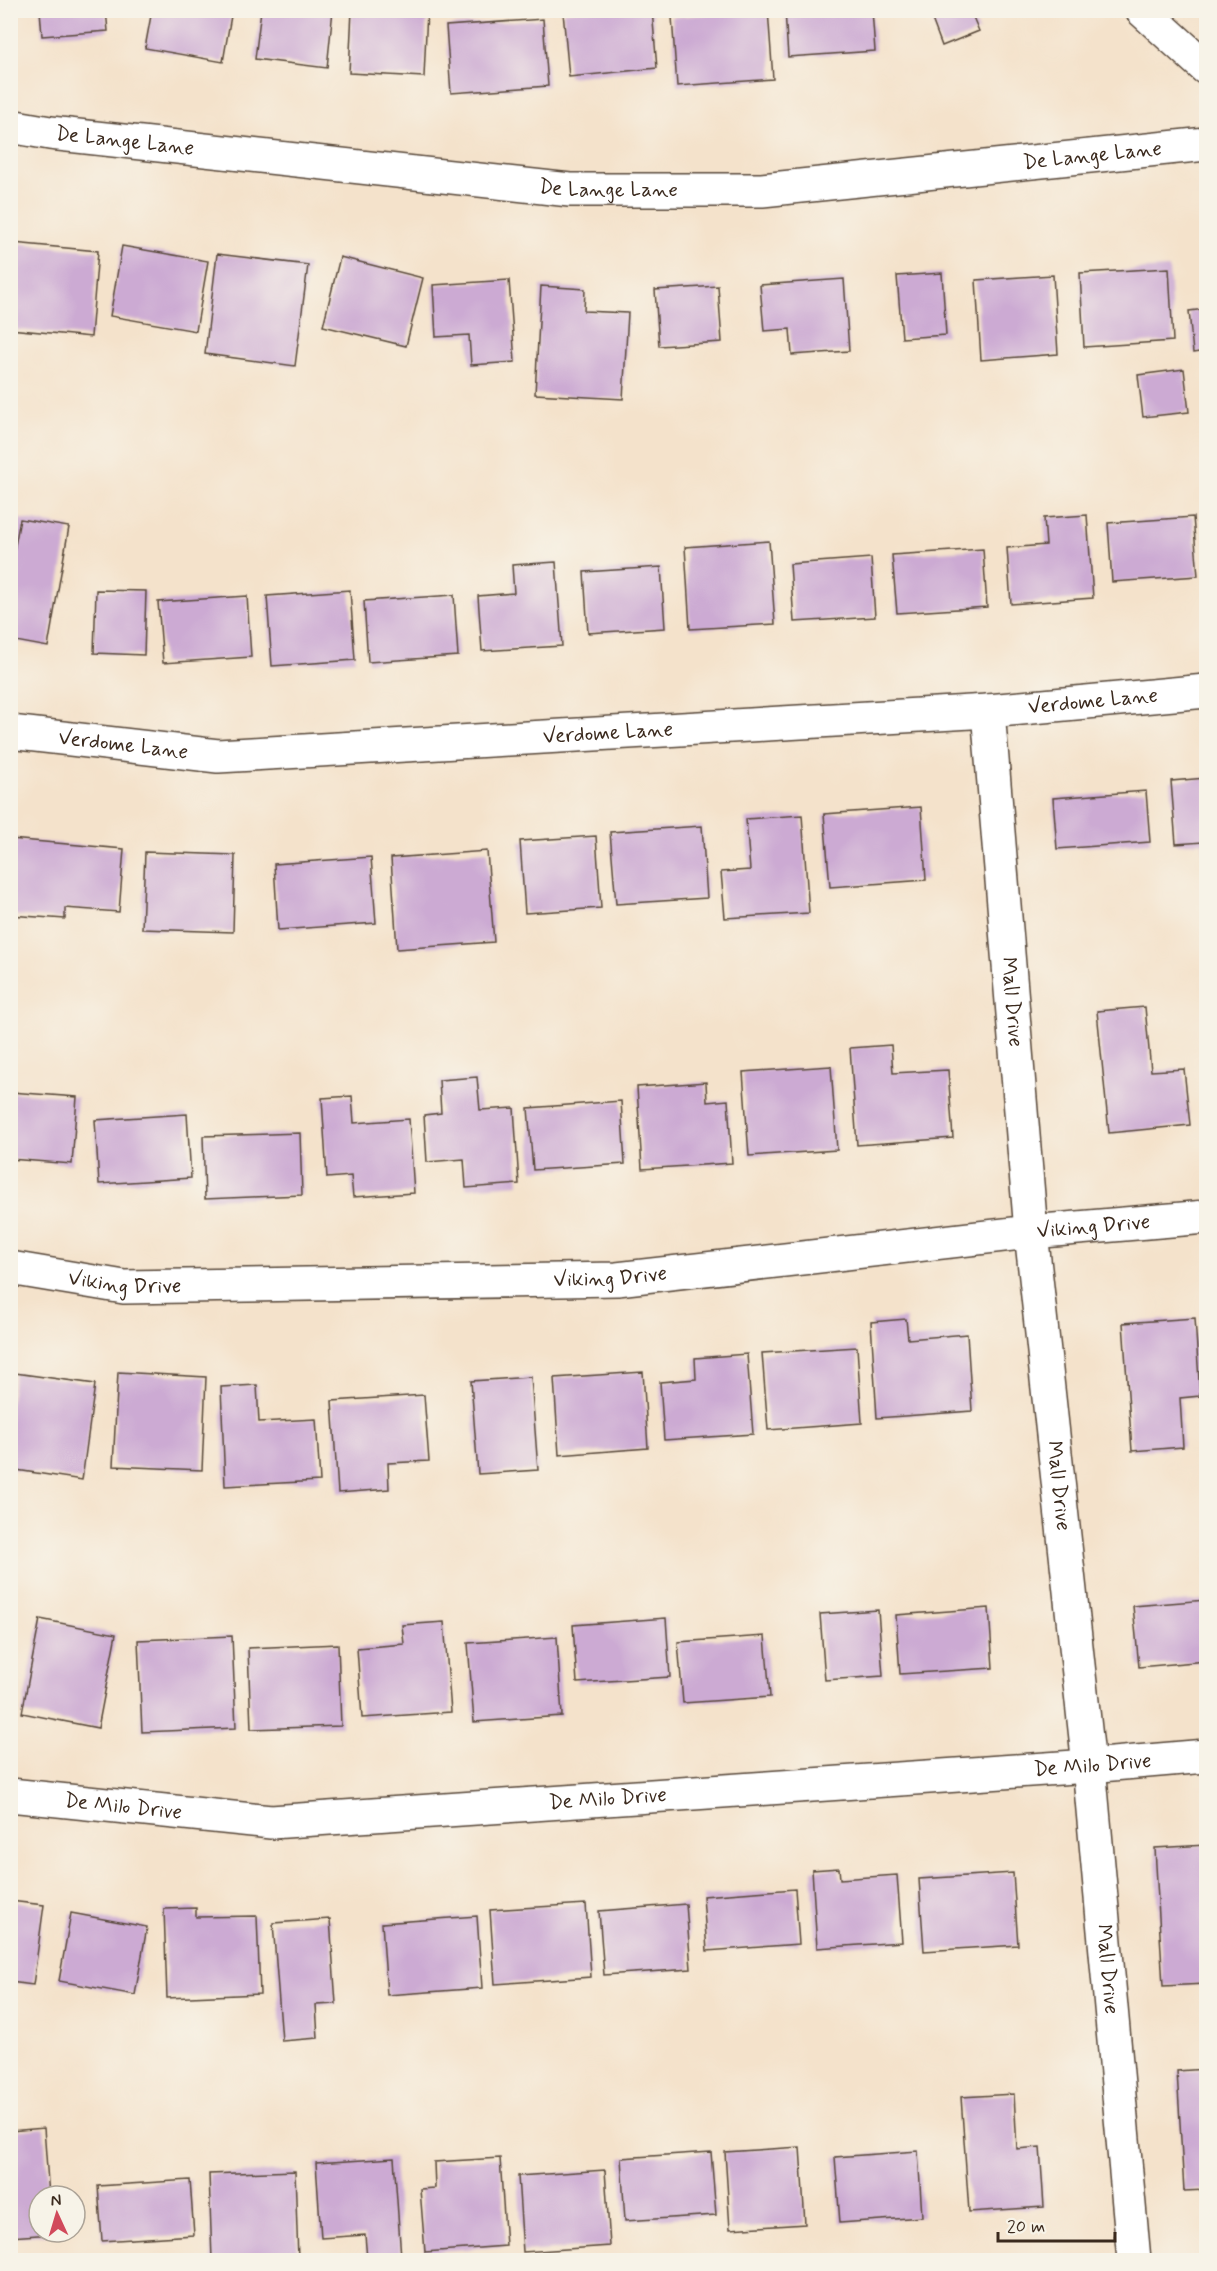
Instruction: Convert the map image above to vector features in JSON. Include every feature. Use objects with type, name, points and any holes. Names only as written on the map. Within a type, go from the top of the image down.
[{"type":"street","points":[[1142,10],[1206,68]]},
{"type":"street","name":"De Lange Lane","points":[[10,126],[50,134],[570,190],[762,190],[1206,144]]},
{"type":"street","name":"Verdome Lane","points":[[10,732],[218,756],[988,711],[1206,690]]},
{"type":"street","name":"Mall Drive","points":[[988,711],[1031,1232],[1089,1766],[1134,2260]]},
{"type":"street","name":"Viking Drive","points":[[10,1268],[124,1287],[618,1279],[1031,1232],[1206,1217]]},
{"type":"street","name":"De Milo Drive","points":[[10,1795],[271,1822],[1206,1756]]},
{"type":"building","points":[[40,10],[106,10],[108,31],[42,36]]},
{"type":"building","points":[[152,10],[232,10],[223,62],[145,48]]},
{"type":"building","points":[[261,10],[333,10],[327,68],[255,59]]},
{"type":"building","points":[[352,10],[427,10],[424,77],[349,73]]},
{"type":"building","points":[[652,10],[657,68],[569,77],[563,12]]},
{"type":"building","points":[[768,10],[773,79],[677,86],[672,17]]},
{"type":"building","points":[[785,10],[872,10],[875,51],[788,57]]},
{"type":"building","points":[[940,10],[970,10],[979,31],[942,46],[930,14]]},
{"type":"building","points":[[543,19],[548,86],[451,93],[446,26]]},
{"type":"building","points":[[13,243],[98,251],[91,337],[10,329],[10,273]]},
{"type":"building","points":[[122,246],[208,261],[196,331],[110,316]]},
{"type":"building","points":[[217,254],[308,265],[295,366],[205,354]]},
{"type":"building","points":[[340,257],[423,278],[406,346],[323,326]]},
{"type":"building","points":[[1169,268],[1173,341],[1084,347],[1080,273]]},
{"type":"building","points":[[942,273],[946,335],[902,338],[897,276]]},
{"type":"building","points":[[1053,275],[1058,354],[981,360],[976,280]]},
{"type":"building","points":[[844,279],[849,351],[792,355],[790,329],[764,331],[760,285]]},
{"type":"building","points":[[509,280],[515,362],[471,365],[469,335],[436,337],[433,285]]},
{"type":"building","points":[[541,286],[585,289],[584,311],[628,313],[623,399],[535,394]]},
{"type":"building","points":[[718,286],[722,342],[659,346],[655,290]]},
{"type":"building","points":[[1206,309],[1206,351],[1193,353],[1189,311]]},
{"type":"building","points":[[1184,369],[1189,412],[1143,417],[1138,375]]},
{"type":"building","points":[[1087,515],[1093,598],[1011,604],[1007,548],[1046,545],[1044,518]]},
{"type":"building","points":[[1193,517],[1198,576],[1112,582],[1108,523]]},
{"type":"building","points":[[20,519],[69,527],[48,647],[10,640],[10,572]]},
{"type":"building","points":[[769,541],[775,624],[690,629],[685,547]]},
{"type":"building","points":[[983,549],[987,607],[897,613],[892,555]]},
{"type":"building","points":[[871,558],[875,617],[794,622],[790,564]]},
{"type":"building","points":[[556,562],[562,646],[482,651],[478,596],[514,593],[512,565]]},
{"type":"building","points":[[661,567],[665,628],[588,633],[584,572]]},
{"type":"building","points":[[96,590],[146,591],[144,655],[94,653]]},
{"type":"building","points":[[350,590],[355,660],[272,666],[267,596]]},
{"type":"building","points":[[454,595],[458,656],[368,662],[364,601]]},
{"type":"building","points":[[247,596],[251,657],[163,663],[158,602]]},
{"type":"building","points":[[1206,778],[1205,872],[1203,842],[1176,844],[1171,781]]},
{"type":"building","points":[[1146,791],[1150,842],[1057,849],[1053,798]]},
{"type":"building","points":[[921,807],[926,880],[830,887],[824,814]]},
{"type":"building","points":[[802,815],[809,913],[725,918],[721,872],[750,870],[746,819]]},
{"type":"building","points":[[702,826],[707,898],[616,904],[610,832]]},
{"type":"building","points":[[596,836],[601,908],[525,913],[520,841]]},
{"type":"building","points":[[10,839],[124,849],[119,912],[65,908],[65,919],[10,915]]},
{"type":"building","points":[[487,851],[494,942],[397,949],[391,858]]},
{"type":"building","points":[[145,852],[235,855],[233,932],[142,929]]},
{"type":"building","points":[[371,857],[376,923],[278,930],[274,864]]},
{"type":"building","points":[[1145,1007],[1151,1071],[1184,1069],[1190,1125],[1109,1133],[1097,1011]]},
{"type":"building","points":[[891,1045],[893,1073],[948,1070],[953,1138],[857,1145],[850,1048]]},
{"type":"building","points":[[1206,1060],[1206,1082],[1205,1082],[1202,1061]]},
{"type":"building","points":[[831,1066],[837,1150],[749,1156],[743,1072]]},
{"type":"building","points":[[477,1077],[480,1110],[514,1108],[519,1184],[466,1188],[464,1159],[427,1162],[424,1115],[441,1113],[439,1080]]},
{"type":"building","points":[[706,1082],[707,1102],[728,1100],[732,1163],[642,1169],[637,1087]]},
{"type":"building","points":[[10,1092],[77,1097],[72,1164],[10,1159]]},
{"type":"building","points":[[352,1096],[354,1123],[409,1119],[414,1193],[353,1197],[351,1176],[327,1178],[322,1098]]},
{"type":"building","points":[[621,1101],[625,1164],[533,1170],[528,1108]]},
{"type":"building","points":[[187,1114],[191,1178],[99,1184],[95,1120]]},
{"type":"building","points":[[300,1133],[302,1195],[205,1199],[203,1136]]},
{"type":"building","points":[[1195,1318],[1200,1396],[1180,1398],[1183,1447],[1132,1451],[1123,1323]]},
{"type":"building","points":[[906,1319],[908,1339],[967,1334],[972,1411],[877,1418],[871,1322]]},
{"type":"building","points":[[857,1347],[862,1423],[768,1430],[762,1353]]},
{"type":"building","points":[[747,1354],[753,1434],[664,1440],[660,1382],[696,1379],[695,1358]]},
{"type":"building","points":[[118,1372],[206,1377],[202,1470],[113,1466]]},
{"type":"building","points":[[643,1372],[648,1448],[559,1455],[554,1378]]},
{"type":"building","points":[[15,1373],[95,1384],[82,1480],[10,1469],[10,1405]]},
{"type":"building","points":[[531,1377],[538,1470],[478,1474],[471,1381]]},
{"type":"building","points":[[257,1385],[259,1422],[316,1419],[320,1481],[225,1486],[221,1387]]},
{"type":"building","points":[[424,1395],[429,1461],[388,1463],[389,1489],[338,1493],[332,1401]]},
{"type":"building","points":[[1206,1600],[1206,1661],[1139,1667],[1133,1606]]},
{"type":"building","points":[[989,1608],[993,1668],[900,1674],[896,1615]]},
{"type":"building","points":[[878,1610],[883,1676],[825,1680],[820,1614]]},
{"type":"building","points":[[666,1618],[670,1677],[577,1683],[573,1625]]},
{"type":"building","points":[[40,1619],[116,1634],[98,1728],[22,1713]]},
{"type":"building","points":[[444,1622],[451,1712],[362,1718],[357,1648],[404,1644],[402,1625]]},
{"type":"building","points":[[232,1636],[236,1728],[142,1732],[138,1640]]},
{"type":"building","points":[[765,1636],[770,1697],[683,1703],[678,1642]]},
{"type":"building","points":[[557,1637],[562,1716],[474,1722],[468,1643]]},
{"type":"building","points":[[338,1644],[341,1726],[251,1729],[248,1648]]},
{"type":"building","points":[[1206,1845],[1206,1984],[1163,1986],[1155,1848]]},
{"type":"building","points":[[839,1868],[840,1879],[897,1875],[902,1942],[817,1948],[812,1870]]},
{"type":"building","points":[[1013,1873],[1018,1945],[924,1951],[919,1879]]},
{"type":"building","points":[[795,1889],[799,1944],[707,1951],[703,1896]]},
{"type":"building","points":[[10,1901],[44,1905],[33,1985],[10,1982]]},
{"type":"building","points":[[586,1904],[591,1977],[495,1984],[490,1910]]},
{"type":"building","points":[[686,1904],[691,1969],[604,1975],[599,1911]]},
{"type":"building","points":[[196,1908],[196,1917],[257,1916],[260,1994],[167,1998],[164,1909]]},
{"type":"building","points":[[71,1913],[147,1927],[135,1995],[59,1981]]},
{"type":"building","points":[[477,1916],[482,1988],[387,1995],[382,1923]]},
{"type":"building","points":[[330,1919],[336,2004],[316,2005],[318,2038],[282,2041],[273,1923]]},
{"type":"building","points":[[1206,2069],[1206,2190],[1184,2191],[1177,2071]]},
{"type":"building","points":[[1014,2094],[1017,2149],[1040,2147],[1044,2207],[969,2212],[961,2097]]},
{"type":"building","points":[[44,2128],[48,2184],[27,2184],[27,2236],[10,2237],[10,2131]]},
{"type":"building","points":[[800,2147],[805,2224],[730,2229],[725,2152]]},
{"type":"building","points":[[918,2151],[922,2217],[840,2223],[835,2157]]},
{"type":"building","points":[[711,2152],[716,2215],[625,2221],[621,2158]]},
{"type":"building","points":[[394,2158],[401,2257],[367,2259],[365,2235],[321,2238],[316,2163]]},
{"type":"building","points":[[500,2158],[506,2246],[425,2252],[420,2189],[435,2188],[434,2162]]},
{"type":"building","points":[[605,2170],[610,2246],[523,2252],[518,2176]]},
{"type":"building","points":[[295,2171],[298,2259],[212,2260],[209,2174]]},
{"type":"building","points":[[190,2180],[194,2235],[102,2241],[98,2186]]}]
